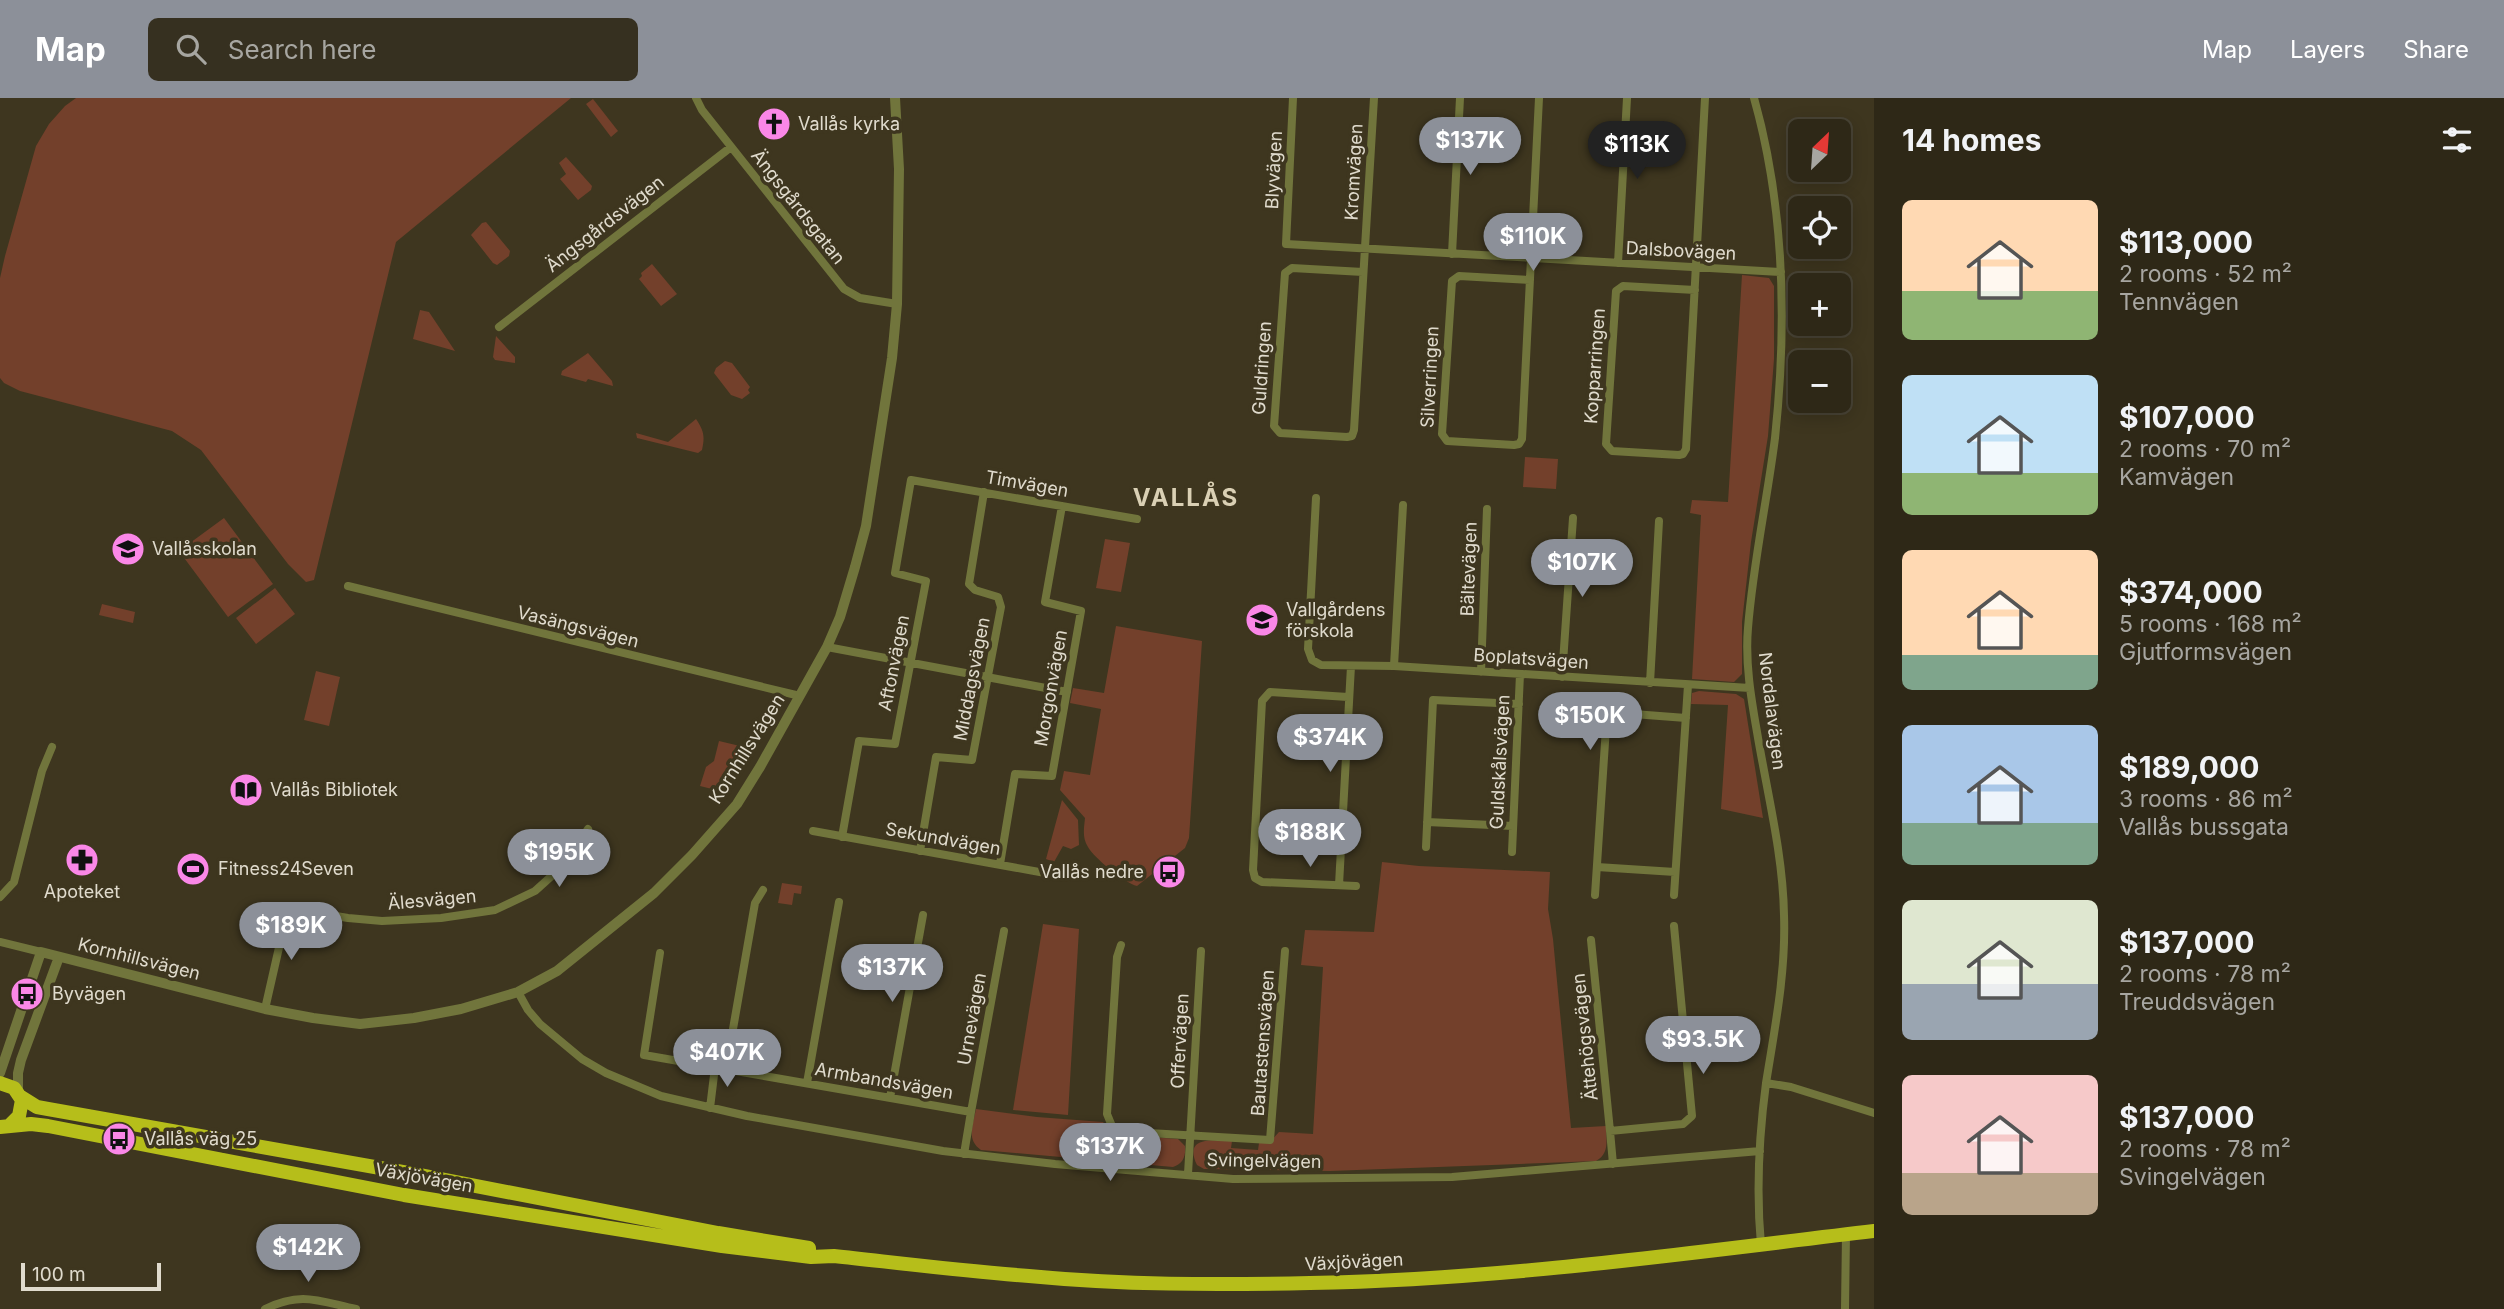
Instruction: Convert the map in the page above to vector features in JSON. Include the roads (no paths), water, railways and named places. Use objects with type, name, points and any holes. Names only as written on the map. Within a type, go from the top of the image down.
[{"type":"highway","name":"Växjövägen","points":[[0,1083],[9,1085],[37,1107],[414,1174],[718,1233],[808,1247],[834,1256]]},
{"type":"highway","name":"Växjövägen","points":[[3,1127],[21,1114],[20,1095]]},
{"type":"highway","name":"Växjövägen","points":[[3,1127],[31,1124],[48,1126],[404,1195],[722,1246],[1031,1277],[1159,1282],[1312,1283],[1504,1272],[1874,1231]]},
{"type":"street","name":"Ängsgårdsgatan","points":[[696,98],[702,110],[844,289],[860,298],[897,304]]},
{"type":"street","name":"Kornhillsvägen","points":[[41,952],[265,1009],[313,1018],[360,1024],[414,1018],[461,1009],[518,992],[557,971],[654,893],[692,855],[737,804],[827,647],[840,617],[866,526],[892,358],[897,304],[899,169],[895,98]]},
{"type":"street","name":"Blyvägen","points":[[1286,244],[1293,98]]},
{"type":"street","name":"Kromvägen","points":[[1365,248],[1374,98]]},
{"type":"street","points":[[1452,254],[1460,98]]},
{"type":"street","name":"Silverringen","points":[[1530,280],[1459,276],[1452,281],[1442,434],[1447,441],[1519,444],[1522,439],[1532,258],[1539,98]]},
{"type":"street","points":[[1618,263],[1627,98]]},
{"type":"street","name":"Kopparringen","points":[[1695,290],[1623,286],[1616,291],[1606,444],[1612,451],[1683,454],[1686,449],[1697,268],[1705,98]]},
{"type":"street","name":"Nordalavägen","points":[[1754,98],[1775,190],[1781,272],[1780,360],[1774,438],[1747,632],[1749,688],[1779,856],[1785,964],[1766,1083],[1758,1202],[1760,1245]]},
{"type":"street","name":"Ängsgårdsvägen","points":[[499,327],[731,147]]},
{"type":"street","name":"Dalsbovägen","points":[[1286,244],[1781,272]]},
{"type":"street","name":"Guldringen","points":[[1363,272],[1292,268],[1285,273],[1274,426],[1280,433],[1352,436],[1365,248]]},
{"type":"street","name":"Timvägen","points":[[911,480],[1137,519]]},
{"type":"street","name":"Aftonvägen","points":[[842,837],[859,741],[895,744],[926,582],[895,573],[911,480]]},
{"type":"street","name":"Middagsvägen","points":[[920,851],[936,757],[972,760],[1001,607],[1000,601],[993,594],[975,590],[969,584],[984,492]]},
{"type":"street","name":"Boplatsvägen","points":[[1316,498],[1308,649],[1312,660],[1321,665],[1394,666],[1749,688]]},
{"type":"street","points":[[1394,666],[1403,505]]},
{"type":"street","name":"Morgonvägen","points":[[1000,864],[1015,774],[1052,776],[1067,692],[1081,611],[1045,601],[1062,506]]},
{"type":"street","name":"Bältevägen","points":[[1481,672],[1487,509]]},
{"type":"street","points":[[1562,677],[1573,518]]},
{"type":"street","points":[[1650,683],[1659,521]]},
{"type":"street","name":"Vasängsvägen","points":[[348,586],[800,696]]},
{"type":"street","points":[[827,647],[1067,692]]},
{"type":"street","points":[[1339,885],[1351,666]]},
{"type":"street","name":"Guldskålsvägen","points":[[1512,852],[1520,674]]},
{"type":"street","points":[[1674,895],[1688,685]]},
{"type":"street","points":[[1348,696],[1270,692],[1262,701],[1253,870],[1255,878],[1262,882],[1356,886]]},
{"type":"street","points":[[1426,847],[1433,700],[1519,704]]},
{"type":"street","points":[[1595,895],[1607,712],[1686,718]]},
{"type":"street","points":[[0,897],[14,882],[42,771],[52,747]]},
{"type":"street","points":[[1427,822],[1513,826]]},
{"type":"street","name":"Älesvägen","points":[[265,1009],[288,908],[373,921],[409,921],[495,910],[535,891],[566,863],[588,829]]},
{"type":"street","name":"Sekundvägen","points":[[813,831],[1067,877]]},
{"type":"street","points":[[1597,867],[1675,872]]},
{"type":"street","points":[[726,1069],[755,903],[763,890]]},
{"type":"street","points":[[807,1083],[839,902]]},
{"type":"street","points":[[890,1098],[923,915]]},
{"type":"street","points":[[1610,1131],[1683,1124],[1692,1116],[1674,926]]},
{"type":"street","name":"Urnevägen","points":[[971,1112],[1004,931]]},
{"type":"street","name":"Ättehögsvägen","points":[[1591,940],[1613,1164]]},
{"type":"street","points":[[0,942],[41,952],[0,1073]]},
{"type":"street","points":[[1121,945],[1117,957],[1107,1120],[1114,1131],[1190,1136]]},
{"type":"street","name":"Offervägen","points":[[1188,1174],[1200,951]]},
{"type":"street","name":"Bautastensvägen","points":[[1190,1136],[1270,1140],[1285,951]]},
{"type":"street","name":"Armbandsvägen","points":[[660,953],[644,1055],[971,1112],[964,1154]]},
{"type":"street","name":"Kornhillsvägen","points":[[20,1095],[20,1060],[59,957]]},
{"type":"street","name":"Svingelvägen","points":[[518,992],[540,1024],[582,1059],[661,1096],[710,1108],[964,1154],[1233,1179],[1452,1177],[1760,1151]]},
{"type":"street","points":[[710,1108],[715,1067]]},
{"type":"street","points":[[1766,1083],[1791,1087],[1874,1113]]},
{"type":"street","points":[[1844,1309],[1846,1234]]},
{"type":"street","points":[[265,1309],[281,1301],[302,1298],[356,1309]]},
{"type":"place","name":"Vallås kyrka","points":[[774,124]]},
{"type":"place","name":"Vallåsskolan","points":[[128,549]]},
{"type":"place","name":"Vallgårdens förskola","points":[[1262,620]]},
{"type":"place","name":"Vallås Bibliotek","points":[[246,790]]},
{"type":"place","name":"Apoteket","points":[[82,860]]},
{"type":"place","name":"Fitness24Seven","points":[[193,869]]},
{"type":"place","name":"Vallås nedre","points":[[1169,872]]},
{"type":"place","name":"Byvägen","points":[[27,994]]},
{"type":"place","name":"Vallås väg 25","points":[[119,1139]]},
{"type":"district","name":"VALLÅS","points":[[1186,498]]}]
